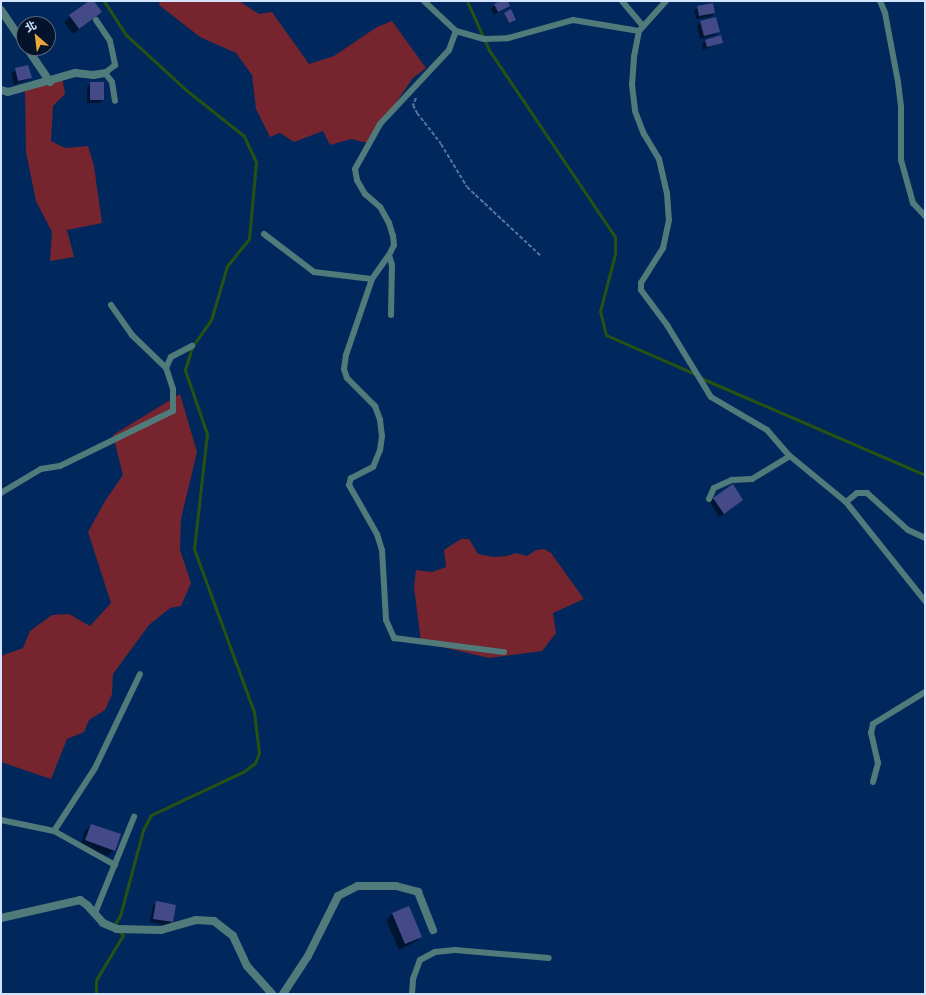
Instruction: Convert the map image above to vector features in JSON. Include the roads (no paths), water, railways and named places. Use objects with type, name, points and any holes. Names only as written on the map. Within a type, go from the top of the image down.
[{"type":"street","points":[[1,10],[16,32]]},
{"type":"street","points":[[32,56],[50,82]]},
{"type":"street","points":[[1,90],[8,92],[50,82],[75,73],[93,75],[105,73]]},
{"type":"street","points":[[283,994],[308,956],[338,896],[358,886],[396,886],[418,892],[433,930]]},
{"type":"street","points":[[1,918],[80,900],[95,913],[103,923],[129,930],[161,930],[196,920],[214,921],[233,936],[247,966],[272,994]]},
{"type":"lane","points":[[424,1],[456,31],[484,40],[508,38],[573,20],[641,28]]},
{"type":"lane","points":[[622,1],[641,28]]},
{"type":"lane","points":[[666,1],[641,28],[632,85],[635,111],[644,134],[658,159],[667,193],[669,220],[663,248],[641,283],[641,290],[667,325],[711,397],[767,430],[790,456],[846,502],[925,601]]},
{"type":"lane","points":[[880,1],[885,13],[898,82],[901,107],[901,160],[913,203],[925,216]]},
{"type":"lane","points":[[96,20],[110,41],[115,66],[105,73],[112,82],[115,101]]},
{"type":"lane","points":[[456,31],[450,50],[380,124],[355,170],[357,180],[365,194],[380,207],[389,223],[394,245],[389,255],[372,279],[346,356],[344,369],[347,378],[375,406],[380,420],[382,436],[380,450],[374,467],[351,478],[348,485],[377,534],[382,550],[386,620],[394,638],[504,652]]},
{"type":"lane","points":[[264,234],[314,272],[372,279]]},
{"type":"lane","points":[[389,255],[392,265],[391,314]]},
{"type":"lane","points":[[1,493],[41,469],[60,466],[173,411],[173,389],[166,368],[132,335],[111,305]]},
{"type":"lane","points":[[166,368],[171,357],[192,346]]},
{"type":"lane","points":[[709,499],[714,488],[732,480],[752,479],[790,456]]},
{"type":"lane","points":[[846,502],[857,493],[867,493],[908,530],[925,538]]},
{"type":"lane","points":[[54,831],[95,768],[140,674]]},
{"type":"lane","points":[[873,782],[878,763],[871,733],[873,724],[925,692]]},
{"type":"lane","points":[[95,913],[134,817]]},
{"type":"lane","points":[[1,820],[54,831],[115,865]]},
{"type":"lane","points":[[412,994],[413,979],[420,960],[435,952],[455,950],[549,958]]},
{"type":"waterway","points":[[96,994],[96,980],[123,935],[116,928],[116,922],[120,916],[143,830],[151,815],[243,772],[255,763],[259,753],[254,712],[194,549],[207,434],[185,370],[192,347],[211,320],[227,266],[249,239],[256,162],[244,136],[185,89],[126,35],[104,1]]},
{"type":"waterway","points":[[467,1],[489,50],[615,237],[615,254],[600,311],[606,335],[695,374]]},
{"type":"waterway","points":[[701,378],[925,475]]}]
